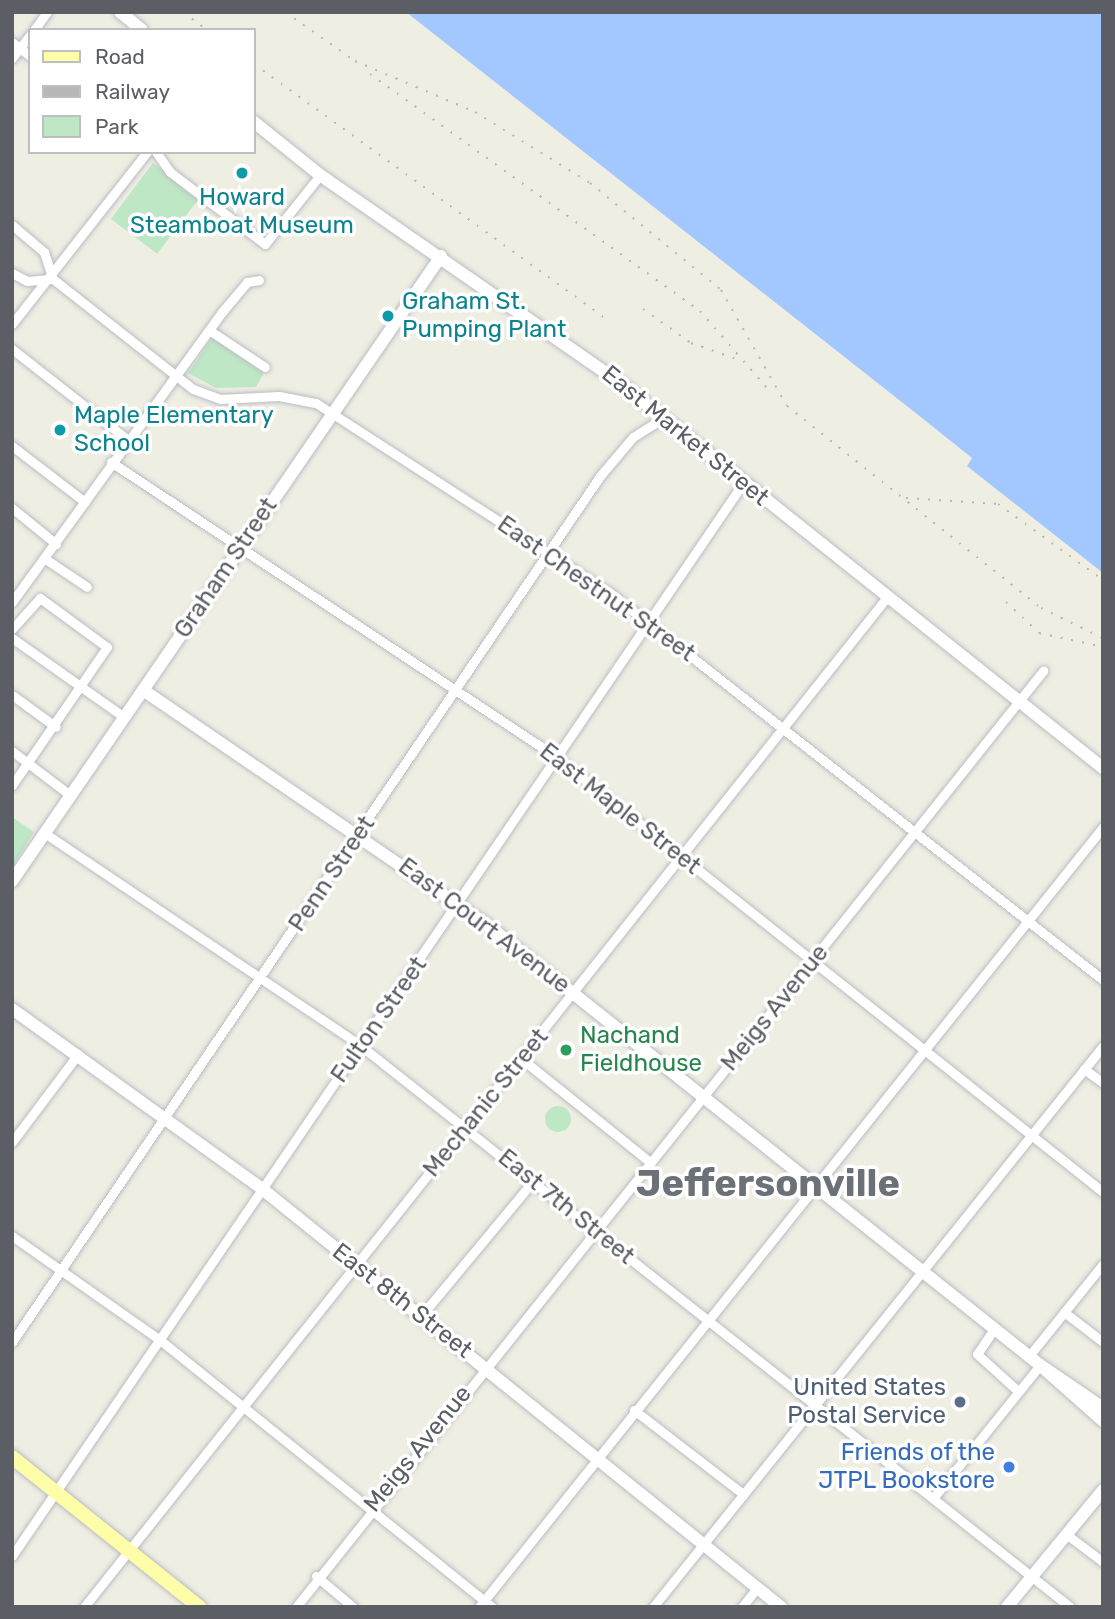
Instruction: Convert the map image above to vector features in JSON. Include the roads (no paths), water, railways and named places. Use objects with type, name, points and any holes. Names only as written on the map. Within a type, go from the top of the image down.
[{"type":"main road","points":[[12,1457],[59,1491],[199,1607]]},
{"type":"street","points":[[35,28],[47,12]]},
{"type":"street","points":[[120,12],[140,28]]},
{"type":"street","points":[[12,58],[16,45]]},
{"type":"street","name":"East Market Street","points":[[256,124],[320,175],[441,256],[663,418],[1103,768]]},
{"type":"street","points":[[12,324],[52,279],[146,154]]},
{"type":"street","points":[[157,154],[170,172],[268,244],[320,175]]},
{"type":"street","points":[[12,225],[44,252],[52,279]]},
{"type":"street","name":"Graham Street","points":[[12,881],[43,832],[335,415],[441,256]]},
{"type":"street","points":[[12,272],[27,282],[52,279]]},
{"type":"street","name":"East Chestnut Street","points":[[52,279],[176,376],[211,397],[302,398],[335,415],[649,620],[1103,980]]},
{"type":"street","points":[[12,602],[47,560],[111,462],[242,286],[259,280]]},
{"type":"street","points":[[209,330],[265,367]]},
{"type":"street","points":[[12,349],[128,440]]},
{"type":"street","name":"Penn Street","points":[[12,1342],[263,979],[453,690],[613,458],[663,418]]},
{"type":"street","points":[[12,446],[85,502]]},
{"type":"street","name":"East Maple Street","points":[[111,462],[240,551],[555,756],[1103,1192]]},
{"type":"street","name":"Fulton Street","points":[[12,1556],[59,1491],[261,1188],[458,904],[555,756],[743,482]]},
{"type":"street","points":[[12,508],[57,544]]},
{"type":"street","points":[[47,560],[87,587]]},
{"type":"street","name":"Mechanic Street","points":[[84,1607],[355,1264],[523,1060],[887,597]]},
{"type":"street","points":[[12,629],[40,598],[105,643],[82,688],[12,785]]},
{"type":"street","points":[[12,638],[124,717]]},
{"type":"street","name":"Meigs Avenue","points":[[296,1607],[316,1576],[704,1098],[1018,699],[1043,671]]},
{"type":"street","name":"East Court Avenue","points":[[143,690],[359,834],[458,904],[922,1270],[1040,1365],[1103,1421]]},
{"type":"street","points":[[12,695],[56,727]]},
{"type":"street","points":[[12,751],[70,794]]},
{"type":"street","points":[[12,1236],[160,1340],[373,1506],[485,1605],[595,1458],[1026,919],[1103,827]]},
{"type":"street","name":"East 7th Street","points":[[43,832],[361,1046],[706,1320],[816,1403],[1070,1607]]},
{"type":"street","name":"East 8th Street","points":[[12,1009],[168,1116],[261,1188],[595,1458],[704,1542],[780,1607]]},
{"type":"street","points":[[653,1607],[1103,1046]]},
{"type":"street","points":[[12,1142],[78,1054]]},
{"type":"street","points":[[523,1060],[651,1163]]},
{"type":"street","points":[[1084,1069],[1103,1083]]},
{"type":"street","points":[[421,1317],[533,1181]]},
{"type":"street","points":[[1029,1356],[1103,1264]]},
{"type":"street","points":[[1065,1312],[1103,1342]]},
{"type":"street","points":[[995,1329],[977,1354],[1018,1391]]},
{"type":"street","points":[[934,1497],[1040,1365]]},
{"type":"street","name":"East Court Avenue","points":[[1040,1365],[1103,1408]]},
{"type":"street","points":[[634,1410],[743,1494]]},
{"type":"street","points":[[1007,1607],[1103,1490]]},
{"type":"street","points":[[1066,1534],[1103,1562]]},
{"type":"street","points":[[316,1576],[353,1607]]},
{"type":"street","points":[[742,1607],[757,1588]]},
{"type":"water","points":[[406,12],[1103,12],[1103,573],[967,466],[972,458]]},
{"type":"railway","points":[[183,12],[204,28]]},
{"type":"railway","points":[[285,12],[355,61],[475,112],[590,183],[721,290],[787,406],[1041,608],[1103,638]]},
{"type":"railway","points":[[256,65],[608,320]]},
{"type":"railway","points":[[370,74],[700,311],[766,387]]},
{"type":"railway","points":[[643,309],[691,343],[739,360]]},
{"type":"railway","points":[[906,498],[998,504],[1103,580]]},
{"type":"railway","points":[[1006,602],[1039,633],[1103,647]]},
{"type":"place","name":"Howard Steamboat Museum","points":[[242,173]]},
{"type":"place","name":"Graham St. Pumping Plant","points":[[388,316]]},
{"type":"place","name":"Maple Elementary School","points":[[60,430]]},
{"type":"place","name":"Nachand Fieldhouse","points":[[566,1050]]},
{"type":"place","name":"United States Postal Service","points":[[960,1402]]},
{"type":"place","name":"Friends of the JTPL Bookstore","points":[[1009,1467]]},
{"type":"district","name":"Jeffersonville","points":[[768,1184]]}]
